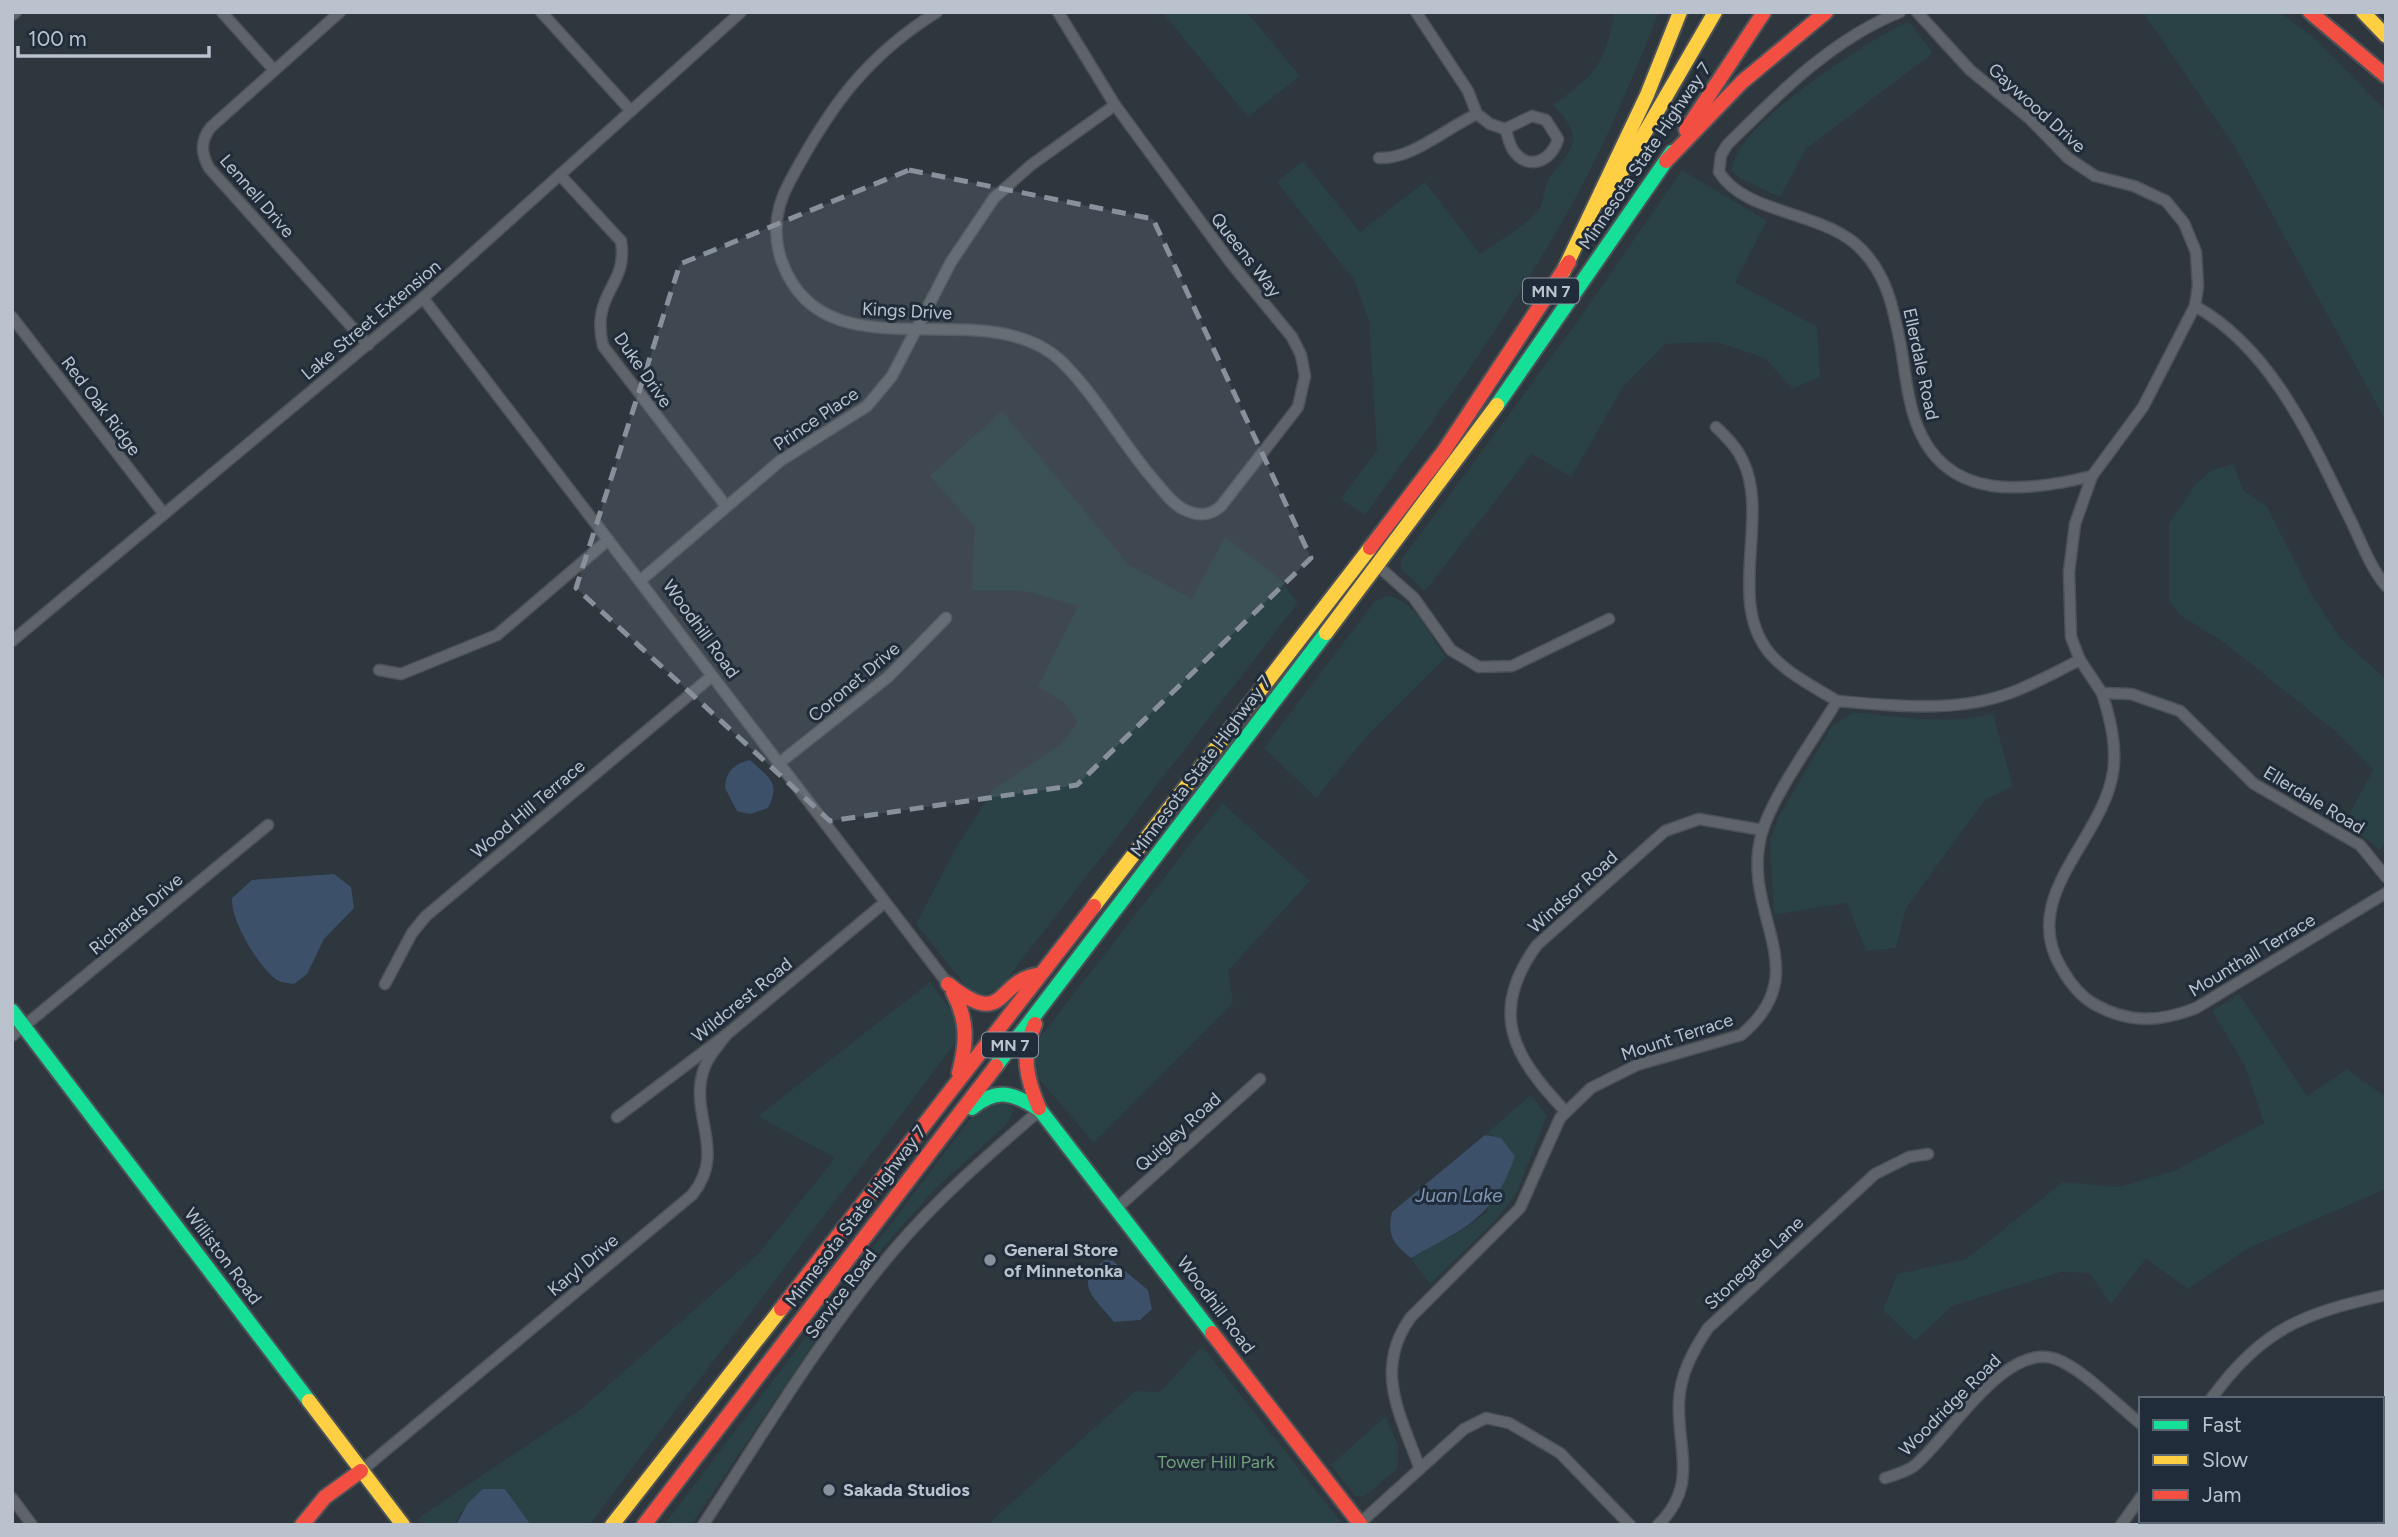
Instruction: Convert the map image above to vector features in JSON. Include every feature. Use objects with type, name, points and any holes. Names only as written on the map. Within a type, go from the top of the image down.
[{"type":"main road","points":[[1563,272],[1647,95],[1680,12]]},
{"type":"main road","name":"Minnesota State Highway 7","points":[[612,1525],[1040,976],[1444,451],[1563,272],[1715,12]]},
{"type":"main road","name":"Minnesota State Highway 7","points":[[644,1525],[1508,393],[1764,12]]},
{"type":"main road","points":[[1665,161],[1731,89],[1800,30],[1826,12]]},
{"type":"main road","points":[[2310,12],[2386,76]]},
{"type":"main road","points":[[2362,12],[2386,36]]},
{"type":"main road","points":[[948,984],[968,1001],[986,1005],[1000,1000],[1033,974],[1040,976]]},
{"type":"main road","points":[[948,984],[965,1014],[969,1029],[957,1081]]},
{"type":"main road","points":[[1040,1110],[1027,1081],[1023,1060],[1027,1040],[1050,994]]},
{"type":"main road","name":"Williston Road","points":[[12,1011],[403,1525]]},
{"type":"main road","points":[[935,1144],[986,1094],[1017,1094],[1040,1110]]},
{"type":"main road","name":"Woodhill Road","points":[[1040,1110],[1360,1524]]},
{"type":"main road","points":[[302,1525],[325,1497],[361,1471]]},
{"type":"street","points":[[222,12],[274,70]]},
{"type":"street","name":"Lennell Drive","points":[[340,12],[204,136],[204,158],[368,345]]},
{"type":"street","points":[[541,12],[631,111]]},
{"type":"street","name":"Lake Street Extension","points":[[12,641],[423,298],[741,12]]},
{"type":"street","name":"Kings Drive","points":[[937,12],[875,58],[836,103],[786,189],[776,228],[777,248],[784,267],[794,285],[818,311],[849,324],[936,327],[1005,335],[1043,346],[1072,372],[1135,458],[1172,501],[1190,512],[1208,514]]},
{"type":"street","name":"Queens Way","points":[[1058,12],[1115,105],[1231,263],[1292,337],[1304,366],[1302,397],[1293,415],[1221,506],[1208,514]]},
{"type":"street","points":[[1416,12],[1448,57],[1468,91],[1477,114],[1490,124],[1505,128],[1532,116],[1546,120],[1558,139],[1555,150],[1546,159],[1535,163],[1523,159],[1512,149],[1505,128]]},
{"type":"street","name":"Ellerdale Road","points":[[1900,12],[1855,37],[1802,73],[1778,94],[1727,145],[1721,155],[1719,172],[1732,186],[1752,198],[1840,232],[1876,265],[1894,311],[1917,425],[1931,449],[1950,468],[1980,484],[2007,489],[2092,476]]},
{"type":"street","name":"Gaywood Drive","points":[[1917,12],[1970,71],[2030,119],[2067,158],[2095,177],[2155,194],[2175,209],[2196,252],[2198,286],[2195,306],[2143,407],[2092,476]]},
{"type":"street","name":"Prince Place","points":[[641,580],[790,453],[867,406],[892,376],[915,328],[967,236],[994,198],[1031,165],[1115,105]]},
{"type":"street","points":[[1379,158],[1393,159],[1409,154],[1448,127],[1477,114]]},
{"type":"street","name":"Duke Drive","points":[[560,175],[621,241],[622,269],[603,301],[599,316],[603,346],[726,506]]},
{"type":"street","name":"Woodhill Road","points":[[423,298],[948,984]]},
{"type":"street","points":[[2195,306],[2226,328],[2269,373],[2294,408],[2386,586]]},
{"type":"street","name":"Red Oak Ridge","points":[[12,317],[164,514]]},
{"type":"street","points":[[1716,427],[1735,448],[1747,473],[1750,605],[1762,642],[1788,670],[1837,701],[1922,705],[1977,702],[2040,681],[2080,660]]},
{"type":"street","points":[[2092,476],[2075,524],[2068,572],[2071,637],[2080,660],[2102,693]]},
{"type":"street","points":[[379,670],[401,674],[497,635],[608,540]]},
{"type":"street","points":[[1378,566],[1415,597],[1451,650],[1479,667],[1512,666],[1609,619]]},
{"type":"street","name":"Coronet Drive","points":[[778,764],[888,677],[946,618]]},
{"type":"street","name":"Wood Hill Terrace","points":[[384,984],[412,933],[426,916],[712,676]]},
{"type":"street","name":"Ellerdale Road","points":[[2102,693],[2131,694],[2180,711],[2254,784],[2360,845],[2386,877]]},
{"type":"street","name":"Mounthall Terrace","points":[[2102,693],[2114,746],[2113,773],[2094,824],[2054,893],[2050,916],[2051,940],[2057,962],[2086,999],[2127,1019],[2151,1020],[2175,1016],[2196,1008],[2386,893]]},
{"type":"street","name":"Mount Terrace","points":[[1420,1469],[1394,1393],[1391,1373],[1396,1343],[1411,1317],[1520,1208],[1551,1135],[1565,1111],[1612,1074],[1741,1035],[1769,1006],[1776,987],[1778,968],[1757,884],[1756,862],[1762,830],[1837,701]]},
{"type":"street","name":"Windsor Road","points":[[1565,1111],[1525,1065],[1511,1029],[1517,979],[1527,959],[1537,945],[1665,831],[1699,819],[1762,830]]},
{"type":"street","name":"Richards Drive","points":[[12,1036],[268,825]]},
{"type":"street","name":"Wildcrest Road","points":[[617,1117],[726,1035],[884,903]]},
{"type":"street","name":"Karyl Drive","points":[[361,1471],[692,1195],[703,1182],[709,1166],[709,1148],[701,1106],[705,1068],[726,1035]]},
{"type":"street","name":"Quigley Road","points":[[1117,1208],[1259,1079]]},
{"type":"street","name":"Service Road","points":[[703,1525],[838,1321],[871,1278],[944,1195],[1040,1110]]},
{"type":"street","name":"Stonegate Lane","points":[[1658,1525],[1669,1515],[1679,1496],[1684,1476],[1679,1402],[1681,1388],[1693,1349],[1708,1328],[1875,1174],[1909,1157],[1928,1154]]},
{"type":"street","points":[[2213,1397],[2243,1359],[2295,1321],[2323,1309],[2386,1295]]},
{"type":"street","name":"Woodridge Road","points":[[1885,1478],[1913,1467],[2005,1371],[2030,1357],[2045,1356],[2071,1368],[2139,1422]]},
{"type":"street","points":[[1360,1524],[1474,1422],[1498,1419],[1545,1442],[1560,1453],[1630,1525]]},
{"type":"street","points":[[12,1498],[32,1525]]},
{"type":"street","points":[[2121,1525],[2139,1500]]},
{"type":"highlighted area","points":[[909,170],[1153,219],[1311,558],[1077,785],[830,821],[576,588],[680,264]]},
{"type":"green space","points":[[1162,12],[1247,12],[1300,76],[1248,117]]},
{"type":"green space","points":[[1614,12],[1659,12],[1600,150],[1573,203],[1513,303],[1441,410],[1365,515],[1341,499],[1377,450],[1369,321],[1354,280],[1277,182],[1303,161],[1360,232],[1425,182],[1480,254],[1524,223],[1540,208],[1548,181],[1572,142],[1569,126],[1553,105],[1579,85],[1596,67],[1607,45]]},
{"type":"green space","points":[[2143,12],[2279,12],[2314,37],[2386,111],[2386,421],[2236,149]]},
{"type":"green space","points":[[1904,23],[1910,23],[1933,53],[1806,149],[1780,197],[1742,180],[1732,171],[1737,153],[1753,132],[1776,110],[1833,67]]},
{"type":"green space","points":[[1682,170],[1767,221],[1735,282],[1817,327],[1820,377],[1792,389],[1765,358],[1716,342],[1665,344],[1623,387],[1571,477],[1532,454],[1425,591],[1401,569],[1401,560],[1572,329]]},
{"type":"green space","points":[[1002,411],[1129,565],[1192,599],[1225,537],[1281,580],[1298,603],[1001,987],[984,995],[970,991],[916,924],[957,846],[993,790],[1061,744],[1078,722],[1064,702],[1038,687],[1078,606],[1026,591],[972,590],[975,527],[930,476]]},
{"type":"green space","points":[[2234,464],[2243,490],[2267,507],[2311,593],[2341,639],[2386,679],[2386,840],[2380,850],[2345,822],[2373,770],[2336,732],[2226,644],[2179,614],[2169,600],[2169,523],[2196,484],[2212,470]]},
{"type":"green space","points":[[1386,596],[1396,598],[1414,611],[1446,657],[1367,736],[1316,798],[1264,748],[1375,601]]},
{"type":"green space","points":[[1853,712],[1941,720],[1993,714],[2013,786],[1985,800],[1906,908],[1896,948],[1866,951],[1847,903],[1774,915],[1770,842],[1778,818],[1832,726]]},
{"type":"green space","points":[[1222,803],[1310,881],[1228,971],[1233,1003],[1094,1143],[1037,1077],[1033,1062],[1040,1037]]},
{"type":"green space","points":[[930,982],[955,1020],[957,1036],[954,1045],[589,1525],[531,1525],[505,1489],[483,1489],[458,1516],[456,1525],[421,1525],[417,1519],[581,1409],[759,1253],[835,1158],[758,1116]]},
{"type":"green space","points":[[2239,994],[2307,1096],[2347,1069],[2386,1097],[2386,1189],[2247,1249],[2188,1289],[2146,1259],[2111,1304],[2089,1273],[2061,1272],[1952,1306],[1915,1341],[1883,1310],[1897,1274],[1966,1259],[2063,1182],[2119,1187],[2176,1170],[2264,1123],[2245,1066],[2212,1011]]},
{"type":"green space","points":[[1531,1095],[1547,1116],[1517,1192],[1497,1219],[1430,1284],[1411,1258],[1468,1226],[1487,1212],[1493,1135],[1485,1135]]},
{"type":"green space","points":[[1003,1100],[1014,1109],[1007,1124],[935,1189],[864,1269],[691,1525],[664,1525],[976,1111],[994,1101]]},
{"type":"green space","name":"Tower Hill Park","points":[[1202,1346],[1341,1522],[1338,1525],[987,1525],[1135,1391],[1160,1392]]},
{"type":"green space","points":[[1386,1416],[1398,1445],[1398,1468],[1364,1497],[1355,1496],[1331,1465]]},
{"type":"water","points":[[750,760],[771,781],[773,792],[768,808],[750,814],[737,811],[725,788],[732,769]]},
{"type":"water","points":[[334,874],[351,887],[354,908],[324,939],[307,974],[294,984],[277,980],[262,965],[247,942],[236,918],[232,898],[252,880]]},
{"type":"water","name":"Juan Lake","points":[[1485,1135],[1501,1138],[1515,1156],[1497,1194],[1487,1208],[1462,1229],[1411,1258],[1393,1238],[1390,1227],[1392,1212]]},
{"type":"water","points":[[1105,1260],[1113,1261],[1148,1290],[1152,1309],[1140,1320],[1114,1322],[1094,1298],[1088,1283],[1089,1276]]},
{"type":"water","points":[[483,1489],[505,1489],[531,1525],[456,1525],[468,1503]]},
{"type":"traffic: fast","points":[[1497,405],[1672,152]]},
{"type":"traffic: fast","points":[[996,1066],[1326,633]]},
{"type":"traffic: fast","points":[[12,1011],[309,1401]]},
{"type":"traffic: fast","points":[[972,1108],[990,1097],[1006,1095],[1014,1096],[1040,1110]]},
{"type":"traffic: fast","points":[[1040,1110],[1212,1333]]},
{"type":"traffic: slow","points":[[1563,272],[1647,95],[1680,12]]},
{"type":"traffic: slow","points":[[1605,201],[1715,12]]},
{"type":"traffic: slow","points":[[2363,12],[2386,36]]},
{"type":"traffic: slow","points":[[1326,633],[1497,405]]},
{"type":"traffic: slow","points":[[1094,906],[1370,548]]},
{"type":"traffic: slow","points":[[612,1525],[781,1309]]},
{"type":"traffic: slow","points":[[309,1401],[403,1525]]},
{"type":"traffic: jam","points":[[1686,130],[1764,12]]},
{"type":"traffic: jam","points":[[1666,161],[1742,82],[1826,12]]},
{"type":"traffic: jam","points":[[2310,12],[2386,76]]},
{"type":"traffic: jam","points":[[1370,548],[1444,451],[1569,262]]},
{"type":"traffic: jam","points":[[781,1309],[1094,906]]},
{"type":"traffic: jam","points":[[948,984],[980,1003],[991,1003],[1023,979],[1037,975]]},
{"type":"traffic: jam","points":[[953,992],[965,1032],[959,1073]]},
{"type":"traffic: jam","points":[[1035,1024],[1028,1046],[1027,1066],[1039,1108]]},
{"type":"traffic: jam","points":[[644,1525],[996,1066]]},
{"type":"traffic: jam","points":[[1212,1333],[1361,1525]]},
{"type":"traffic: jam","points":[[302,1525],[325,1497],[361,1471]]},
{"type":"place","name":"General Store of Minnetonka","points":[[990,1260]]},
{"type":"place","name":"Sakada Studios","points":[[829,1490]]}]
